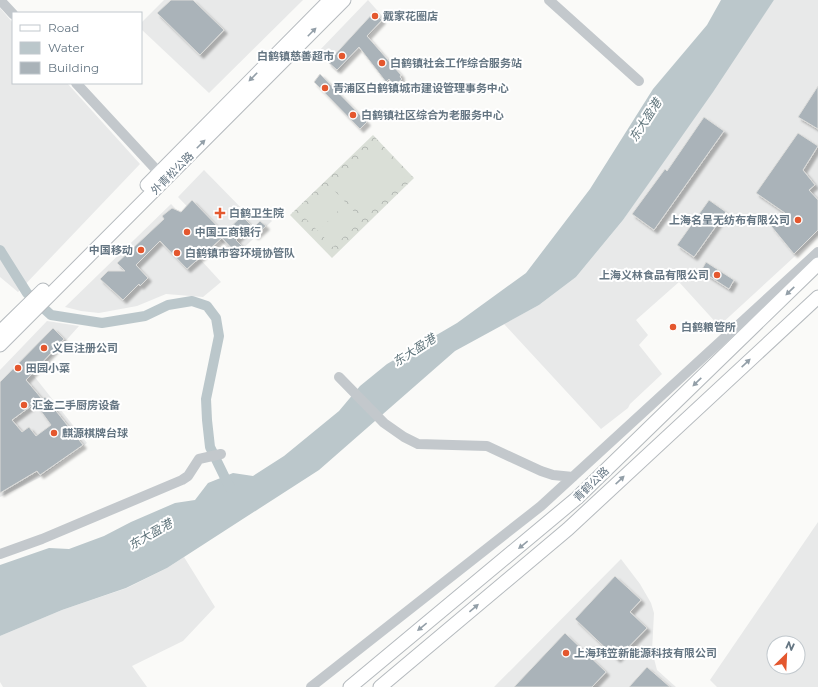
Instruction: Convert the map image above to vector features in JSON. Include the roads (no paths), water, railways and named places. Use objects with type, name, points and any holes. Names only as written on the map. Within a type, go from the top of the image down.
[{"type":"main road","name":"外青松公路","points":[[0,345],[37,302],[162,176],[330,0]]},
{"type":"main road","name":"外青松公路","points":[[162,176],[344,0]]},
{"type":"main road","name":"青鹤公路","points":[[350,687],[553,520],[818,264]]},
{"type":"main road","name":"青鹤公路","points":[[380,687],[568,529],[818,297]]},
{"type":"main road","name":"外青松公路","points":[[0,332],[37,302]]},
{"type":"street","points":[[0,0],[12,13]]},
{"type":"street","points":[[549,0],[639,82]]},
{"type":"street","points":[[77,84],[162,176]]},
{"type":"street","points":[[311,687],[541,506],[818,252]]},
{"type":"street","points":[[339,377],[384,423],[404,437],[418,444],[487,446],[541,471],[569,480]]},
{"type":"street","points":[[0,554],[42,540],[182,480],[188,476],[202,457],[222,454]]},
{"type":"water","name":"东大盈港","points":[[721,0],[774,0],[713,92],[623,220],[576,277],[539,305],[455,351],[319,470],[167,568],[126,588],[62,610],[0,636],[0,565],[49,548],[69,549],[104,536],[131,522],[175,503],[195,500],[208,483],[233,473],[253,476],[284,456],[339,411],[360,386],[387,364],[457,323],[526,273],[590,189],[653,89],[707,25]]},
{"type":"waterway","points":[[0,250],[27,293],[51,315],[102,323],[145,316],[168,305],[192,301],[207,306],[216,318],[219,336],[206,399],[210,447],[230,488]]},
{"type":"place","name":"戴家花圈店","points":[[375,16]]},
{"type":"place","name":"白鹤镇慈善超市","points":[[342,56]]},
{"type":"place","name":"白鹤镇社会工作综合服务站","points":[[382,63]]},
{"type":"place","name":"青浦区白鹤镇城市建设管理事务中心","points":[[325,88]]},
{"type":"place","name":"白鹤镇社区综合为老服务中心","points":[[353,115]]},
{"type":"place","name":"白鹤卫生院","points":[[220,213]]},
{"type":"place","name":"上海名呈无纺布有限公司","points":[[798,220]]},
{"type":"place","name":"中国工商银行","points":[[187,232]]},
{"type":"place","name":"中国移动","points":[[141,250]]},
{"type":"place","name":"白鹤镇市容环境协管队","points":[[177,253]]},
{"type":"place","name":"上海义林食品有限公司","points":[[717,275]]},
{"type":"place","name":"白鹤粮管所","points":[[673,327]]},
{"type":"place","name":"义巨注册公司","points":[[44,348]]},
{"type":"place","name":"田园小菜","points":[[18,368]]},
{"type":"place","name":"汇金二手厨房设备","points":[[24,405]]},
{"type":"place","name":"麒源棋牌台球","points":[[54,433]]},
{"type":"place","name":"上海玮笠新能源科技有限公司","points":[[566,653]]}]
